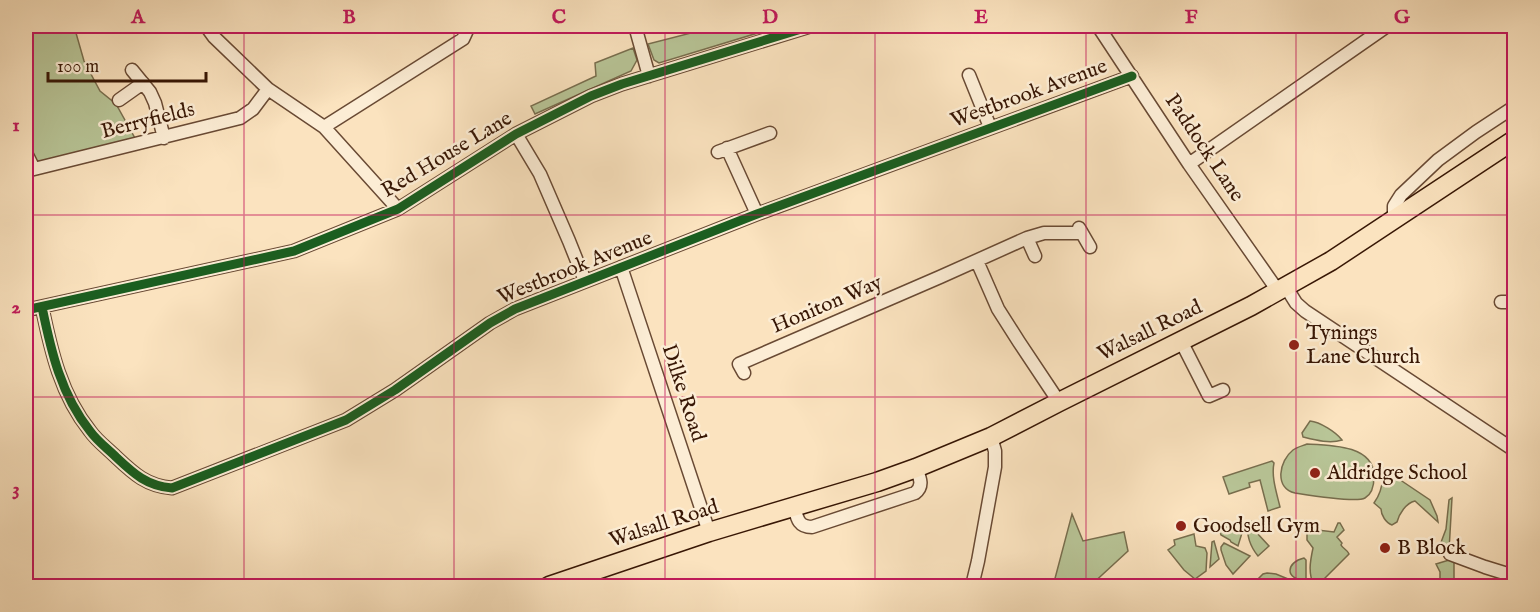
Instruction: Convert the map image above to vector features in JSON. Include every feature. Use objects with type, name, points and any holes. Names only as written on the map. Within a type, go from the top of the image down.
[{"type":"main road","name":"Walsall Road","points":[[549,586],[709,532],[916,468],[991,437],[1282,289],[1331,261],[1515,140]]},
{"type":"street","points":[[206,26],[268,89],[324,127],[398,209]]},
{"type":"street","points":[[324,127],[463,39],[469,26]]},
{"type":"street","points":[[635,26],[649,76]]},
{"type":"street","name":"Red House Lane","points":[[26,310],[294,251],[398,209],[516,134],[591,96],[622,84],[811,26]]},
{"type":"street","name":"Paddock Lane","points":[[1098,26],[1190,164],[1282,289],[1305,311],[1515,450]]},
{"type":"street","points":[[1190,164],[1387,26]]},
{"type":"street","points":[[132,70],[150,92],[164,138]]},
{"type":"street","name":"Westbrook Avenue","points":[[969,75],[990,127]]},
{"type":"street","name":"Westbrook Avenue","points":[[42,307],[51,350],[62,382],[72,405],[90,432],[124,465],[148,483],[172,488],[346,420],[395,390],[490,323],[515,309],[757,214],[1132,76]]},
{"type":"street","points":[[119,100],[143,83]]},
{"type":"street","name":"Berryfields","points":[[30,170],[240,118],[253,109],[268,89]]},
{"type":"street","points":[[1394,218],[1394,206],[1415,181],[1438,160],[1515,107]]},
{"type":"street","points":[[757,214],[722,150],[770,133]]},
{"type":"street","points":[[516,134],[540,174],[585,281]]},
{"type":"street","points":[[26,153],[30,170]]},
{"type":"street","name":"Honiton Way","points":[[744,373],[739,364],[942,281],[977,261],[1027,238],[1044,233],[1080,230],[1090,248]]},
{"type":"street","points":[[1027,238],[1035,256]]},
{"type":"street","points":[[977,261],[998,309],[1059,402]]},
{"type":"street","name":"Dilke Road","points":[[621,267],[709,532]]},
{"type":"street","points":[[1501,302],[1515,302]]},
{"type":"street","points":[[1181,341],[1211,402],[1223,390]]},
{"type":"street","points":[[972,586],[993,479],[995,451],[991,437]]},
{"type":"street","points":[[794,506],[798,521],[802,525],[812,527],[915,493],[921,486],[916,468]]},
{"type":"street","points":[[1450,554],[1515,576]]},
{"type":"green space","points":[[26,26],[51,28],[74,26],[84,61],[100,91],[116,104],[136,140],[38,165],[26,140]]},
{"type":"green space","points":[[718,26],[722,32],[736,26],[781,26],[659,63],[654,60],[648,44]]},
{"type":"green space","points":[[633,48],[637,60],[631,71],[535,114],[531,106],[596,76],[595,63]]},
{"type":"green space","points":[[1310,421],[1328,428],[1342,440],[1328,442],[1303,437],[1302,433]]},
{"type":"green space","points":[[1307,444],[1339,446],[1367,458],[1372,466],[1374,477],[1369,494],[1365,498],[1352,500],[1295,493],[1288,490],[1281,480],[1284,461],[1293,450]]},
{"type":"green space","points":[[1272,461],[1280,507],[1268,511],[1260,480],[1249,483],[1250,487],[1229,494],[1223,477]]},
{"type":"green space","points":[[1381,467],[1430,500],[1438,522],[1415,501],[1403,509],[1397,522],[1392,525],[1388,522],[1381,509],[1374,503],[1382,486]]},
{"type":"green space","points":[[1452,498],[1449,551],[1440,545],[1446,529],[1449,500]]},
{"type":"green space","points":[[1072,514],[1083,541],[1124,532],[1128,551],[1090,586],[1053,586]]},
{"type":"green space","points":[[1251,521],[1257,533],[1269,546],[1258,556],[1248,536],[1246,522]]},
{"type":"green space","points":[[1241,523],[1242,533],[1238,546],[1221,535],[1219,529]]},
{"type":"green space","points":[[1338,523],[1344,530],[1337,537],[1349,554],[1317,586],[1314,586],[1310,567],[1313,548],[1307,540],[1307,531],[1309,529],[1334,532]]},
{"type":"green space","points":[[1194,534],[1196,546],[1205,548],[1207,553],[1206,571],[1195,579],[1184,570],[1168,550],[1175,545],[1174,540]]},
{"type":"green space","points":[[1214,541],[1219,559],[1210,567],[1212,542]]},
{"type":"green space","points":[[1224,543],[1250,556],[1233,574],[1226,565],[1221,550]]},
{"type":"green space","points":[[1304,558],[1306,560],[1306,580],[1294,577],[1290,570],[1294,563]]},
{"type":"green space","points":[[1449,560],[1454,561],[1454,586],[1440,586],[1440,572],[1436,564]]},
{"type":"green space","points":[[1267,573],[1276,574],[1305,586],[1251,586]]},
{"type":"cycle path","points":[[26,310],[294,251],[398,209],[516,134],[591,96],[622,84],[811,26]]},
{"type":"cycle path","points":[[42,307],[58,372],[80,417],[96,438],[135,474],[155,485],[172,488],[346,420],[395,390],[490,323],[515,309],[757,214],[1132,76]]},
{"type":"place","name":"Tynings Lane Church","points":[[1294,345]]},
{"type":"place","name":"Aldridge School","points":[[1315,473]]},
{"type":"place","name":"Goodsell Gym","points":[[1181,526]]},
{"type":"place","name":"B Block","points":[[1385,548]]}]
